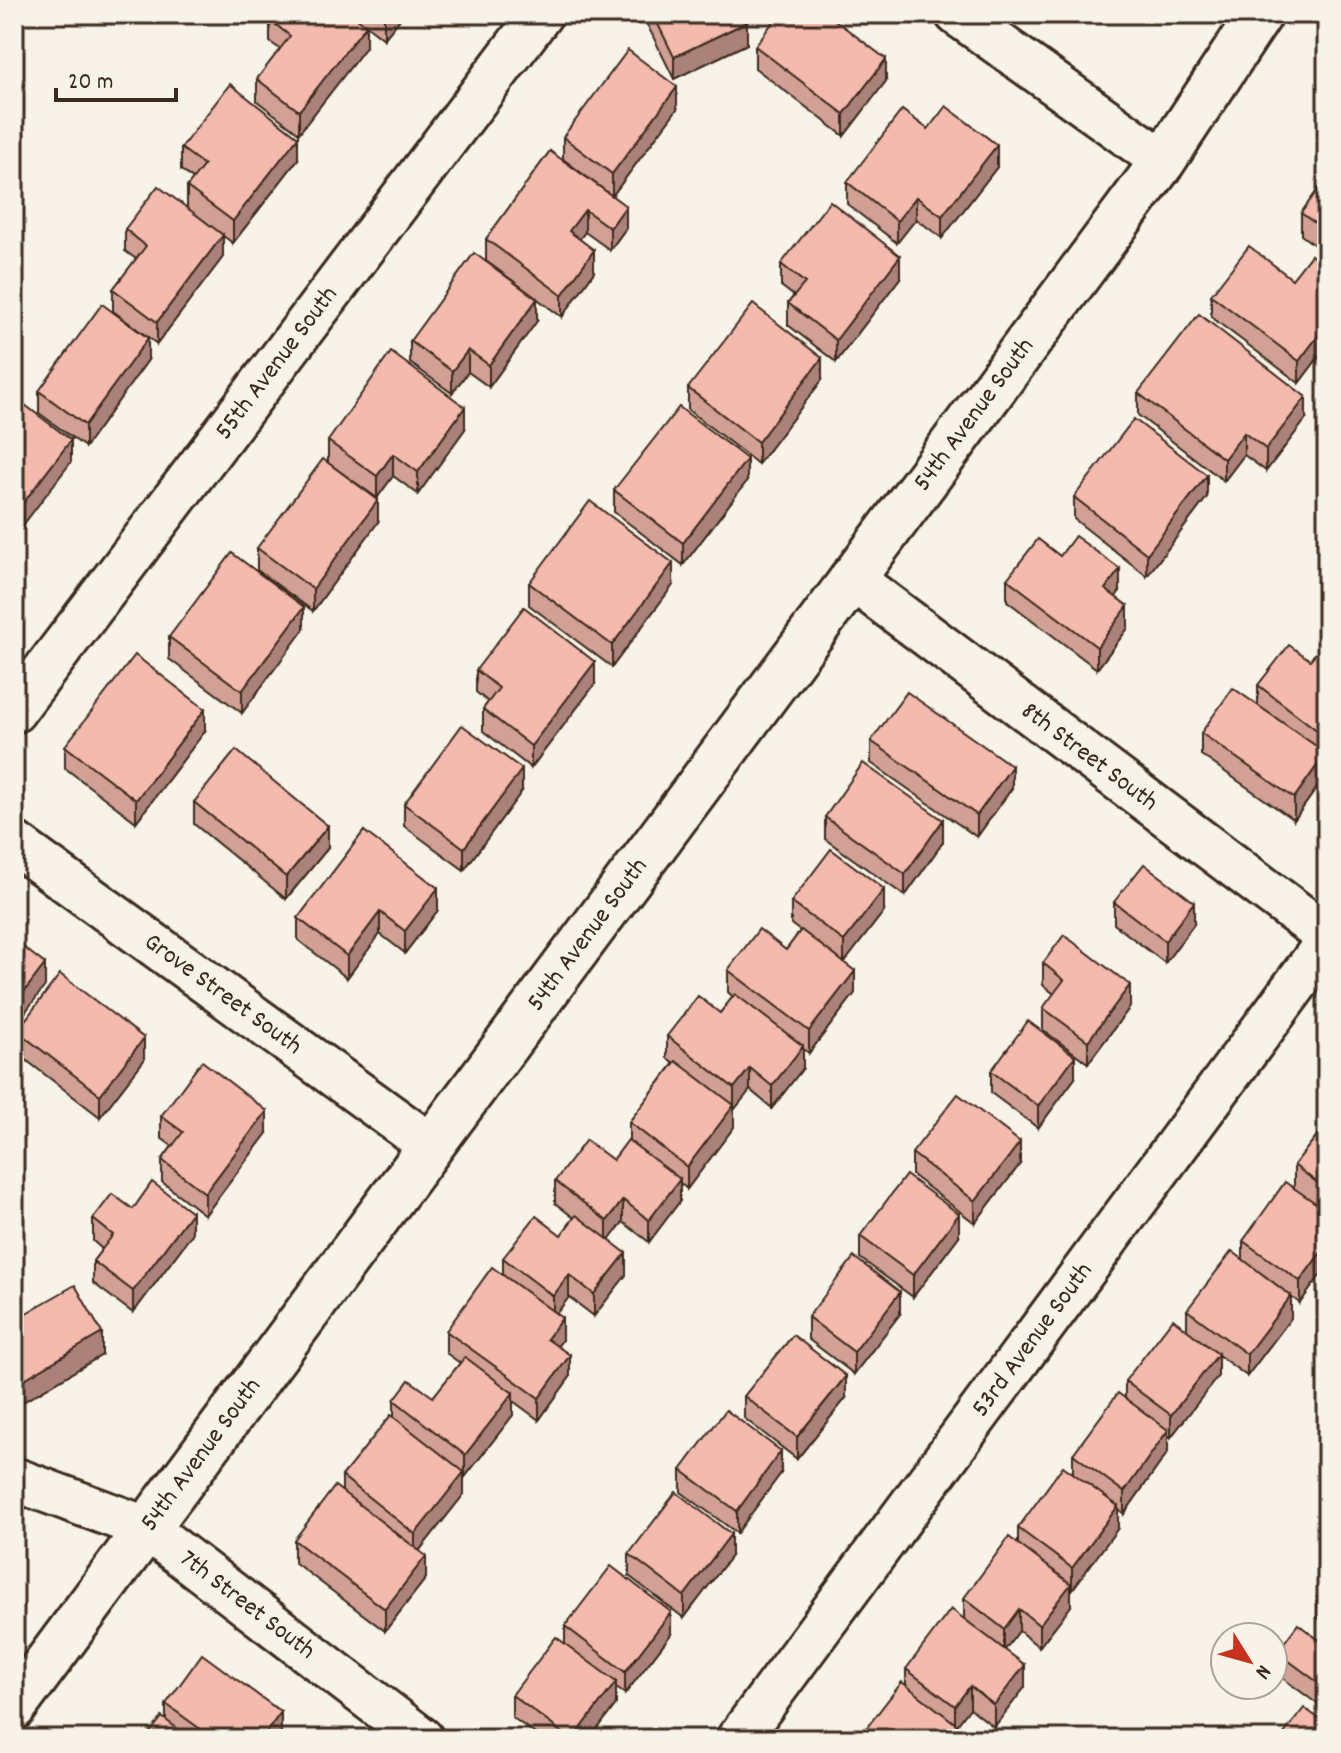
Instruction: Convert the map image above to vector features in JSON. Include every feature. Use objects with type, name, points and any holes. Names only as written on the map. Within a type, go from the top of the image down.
[{"type":"street","name":"55th Avenue South","points":[[14,711],[541,14]]},
{"type":"street","points":[[957,14],[1163,161]]},
{"type":"street","name":"54th Avenue South","points":[[14,1707],[1163,161],[1260,14]]},
{"type":"street","name":"54th Avenue South","points":[[1163,161],[1293,14]]},
{"type":"street","name":"8th Street South","points":[[851,578],[1327,936]]},
{"type":"street","name":"Grove Street South","points":[[14,843],[430,1145]]},
{"type":"street","name":"53rd Avenue South","points":[[738,1739],[1327,942]]},
{"type":"street","name":"7th Street South","points":[[14,1479],[146,1528],[422,1739]]},
{"type":"building","points":[[274,14],[352,14],[366,25],[299,111],[257,79],[290,36],[270,20]]},
{"type":"building","points":[[653,14],[743,14],[747,22],[674,57]]},
{"type":"building","points":[[779,14],[827,14],[886,59],[844,114],[755,46]]},
{"type":"building","points":[[628,50],[677,87],[612,174],[563,137]]},
{"type":"building","points":[[230,84],[298,137],[233,221],[187,187],[204,165],[181,148]]},
{"type":"building","points":[[946,106],[997,145],[942,216],[916,197],[897,221],[847,182],[902,110],[928,129]]},
{"type":"building","points":[[550,151],[626,206],[610,228],[585,210],[569,231],[594,250],[562,295],[486,239]]},
{"type":"building","points":[[1327,177],[1327,232],[1301,213]]},
{"type":"building","points":[[158,186],[223,235],[157,322],[113,289],[146,246],[125,229]]},
{"type":"building","points":[[830,201],[900,256],[836,340],[788,303],[805,283],[781,264]]},
{"type":"building","points":[[1249,246],[1292,279],[1311,255],[1327,267],[1327,324],[1299,361],[1211,295]]},
{"type":"building","points":[[474,253],[537,299],[489,365],[468,350],[452,371],[410,341]]},
{"type":"building","points":[[102,304],[148,338],[85,425],[39,391]]},
{"type":"building","points":[[753,304],[822,358],[758,442],[688,388]]},
{"type":"building","points":[[1199,314],[1306,397],[1266,449],[1244,433],[1224,459],[1138,393]]},
{"type":"building","points":[[391,352],[465,407],[418,472],[393,454],[377,476],[328,441]]},
{"type":"building","points":[[25,405],[71,440],[14,515],[14,420]]},
{"type":"building","points":[[679,407],[747,459],[683,543],[614,490]]},
{"type":"building","points":[[1134,419],[1207,475],[1147,554],[1074,497]]},
{"type":"building","points":[[323,459],[378,500],[313,589],[257,548]]},
{"type":"building","points":[[590,501],[673,563],[612,645],[529,583]]},
{"type":"building","points":[[1075,536],[1120,569],[1105,589],[1128,606],[1097,647],[1007,579],[1038,539],[1060,556]]},
{"type":"building","points":[[232,553],[304,607],[242,691],[169,637]]},
{"type":"building","points":[[1327,606],[1327,626],[1318,619]]},
{"type":"building","points":[[524,607],[595,662],[531,746],[483,709],[499,688],[476,670]]},
{"type":"building","points":[[1326,641],[1327,728],[1322,734],[1258,685],[1289,645],[1310,660]]},
{"type":"building","points":[[135,655],[205,709],[136,800],[65,746]]},
{"type":"building","points":[[1233,688],[1326,753],[1294,798],[1201,733]]},
{"type":"building","points":[[907,692],[1012,766],[977,815],[871,741]]},
{"type":"building","points":[[462,725],[522,769],[464,848],[404,804]]},
{"type":"building","points":[[236,750],[328,826],[286,877],[194,802]]},
{"type":"building","points":[[863,763],[943,820],[905,874],[825,817]]},
{"type":"building","points":[[364,831],[438,888],[405,931],[380,912],[347,956],[298,918]]},
{"type":"building","points":[[831,849],[884,889],[844,941],[791,902]]},
{"type":"building","points":[[1144,864],[1194,902],[1165,941],[1114,902]]},
{"type":"building","points":[[759,929],[786,950],[801,930],[855,971],[809,1031],[728,970]]},
{"type":"building","points":[[1064,935],[1130,985],[1088,1041],[1043,1008],[1064,980],[1043,963]]},
{"type":"building","points":[[14,940],[45,964],[14,1005]]},
{"type":"building","points":[[60,974],[144,1038],[100,1095],[17,1031]]},
{"type":"building","points":[[735,994],[803,1046],[772,1086],[750,1068],[734,1088],[667,1036],[698,996],[720,1013]]},
{"type":"building","points":[[1028,1021],[1075,1056],[1038,1106],[991,1071]]},
{"type":"building","points":[[202,1061],[267,1111],[205,1193],[162,1160],[183,1132],[161,1116]]},
{"type":"building","points":[[676,1061],[734,1105],[687,1167],[629,1122]]},
{"type":"building","points":[[958,1094],[1020,1142],[975,1201],[912,1153]]},
{"type":"building","points":[[1327,1123],[1327,1190],[1294,1165]]},
{"type":"building","points":[[586,1140],[613,1160],[628,1140],[680,1179],[649,1220],[623,1200],[607,1221],[555,1181]]},
{"type":"building","points":[[906,1175],[959,1214],[913,1275],[860,1236]]},
{"type":"building","points":[[152,1182],[192,1212],[133,1291],[93,1261],[113,1235],[93,1219],[112,1194],[133,1209]]},
{"type":"building","points":[[1285,1182],[1327,1211],[1327,1256],[1321,1252],[1300,1281],[1243,1241]]},
{"type":"building","points":[[576,1215],[626,1253],[594,1294],[569,1275],[553,1296],[503,1258],[536,1216],[561,1235]]},
{"type":"building","points":[[1232,1251],[1291,1296],[1247,1354],[1187,1310]]},
{"type":"building","points":[[854,1257],[900,1292],[854,1352],[808,1317]]},
{"type":"building","points":[[492,1267],[562,1318],[547,1339],[570,1355],[539,1398],[446,1331]]},
{"type":"building","points":[[75,1285],[102,1333],[16,1384],[14,1320]]},
{"type":"building","points":[[1173,1319],[1218,1354],[1171,1415],[1125,1381]]},
{"type":"building","points":[[793,1335],[846,1376],[797,1437],[744,1396]]},
{"type":"building","points":[[465,1357],[513,1393],[465,1455],[394,1400],[409,1380],[433,1397]]},
{"type":"building","points":[[1118,1393],[1168,1430],[1124,1492],[1073,1454]]},
{"type":"building","points":[[726,1410],[781,1451],[737,1511],[681,1470]]},
{"type":"building","points":[[391,1415],[464,1472],[415,1534],[342,1476]]},
{"type":"building","points":[[1063,1466],[1118,1506],[1072,1568],[1018,1528]]},
{"type":"building","points":[[335,1486],[426,1556],[385,1609],[294,1540]]},
{"type":"building","points":[[676,1492],[731,1534],[684,1596],[629,1554]]},
{"type":"building","points":[[1009,1537],[1071,1584],[1039,1625],[1019,1609],[1004,1629],[964,1598]]},
{"type":"building","points":[[611,1566],[671,1612],[625,1672],[565,1626]]},
{"type":"building","points":[[1327,1584],[1327,1603],[1318,1596]]},
{"type":"building","points":[[951,1609],[1025,1665],[994,1705],[970,1686],[955,1706],[906,1669]]},
{"type":"building","points":[[1298,1624],[1319,1640],[1327,1629],[1327,1689],[1289,1661],[1289,1636]]},
{"type":"building","points":[[556,1637],[616,1682],[573,1739],[512,1695]]},
{"type":"building","points":[[202,1654],[281,1712],[261,1739],[214,1739],[166,1704]]},
{"type":"building","points":[[902,1682],[961,1728],[952,1739],[858,1739]]},
{"type":"building","points":[[1304,1708],[1327,1724],[1327,1739],[1280,1739]]},
{"type":"building","points":[[162,1717],[191,1739],[145,1739]]}]
